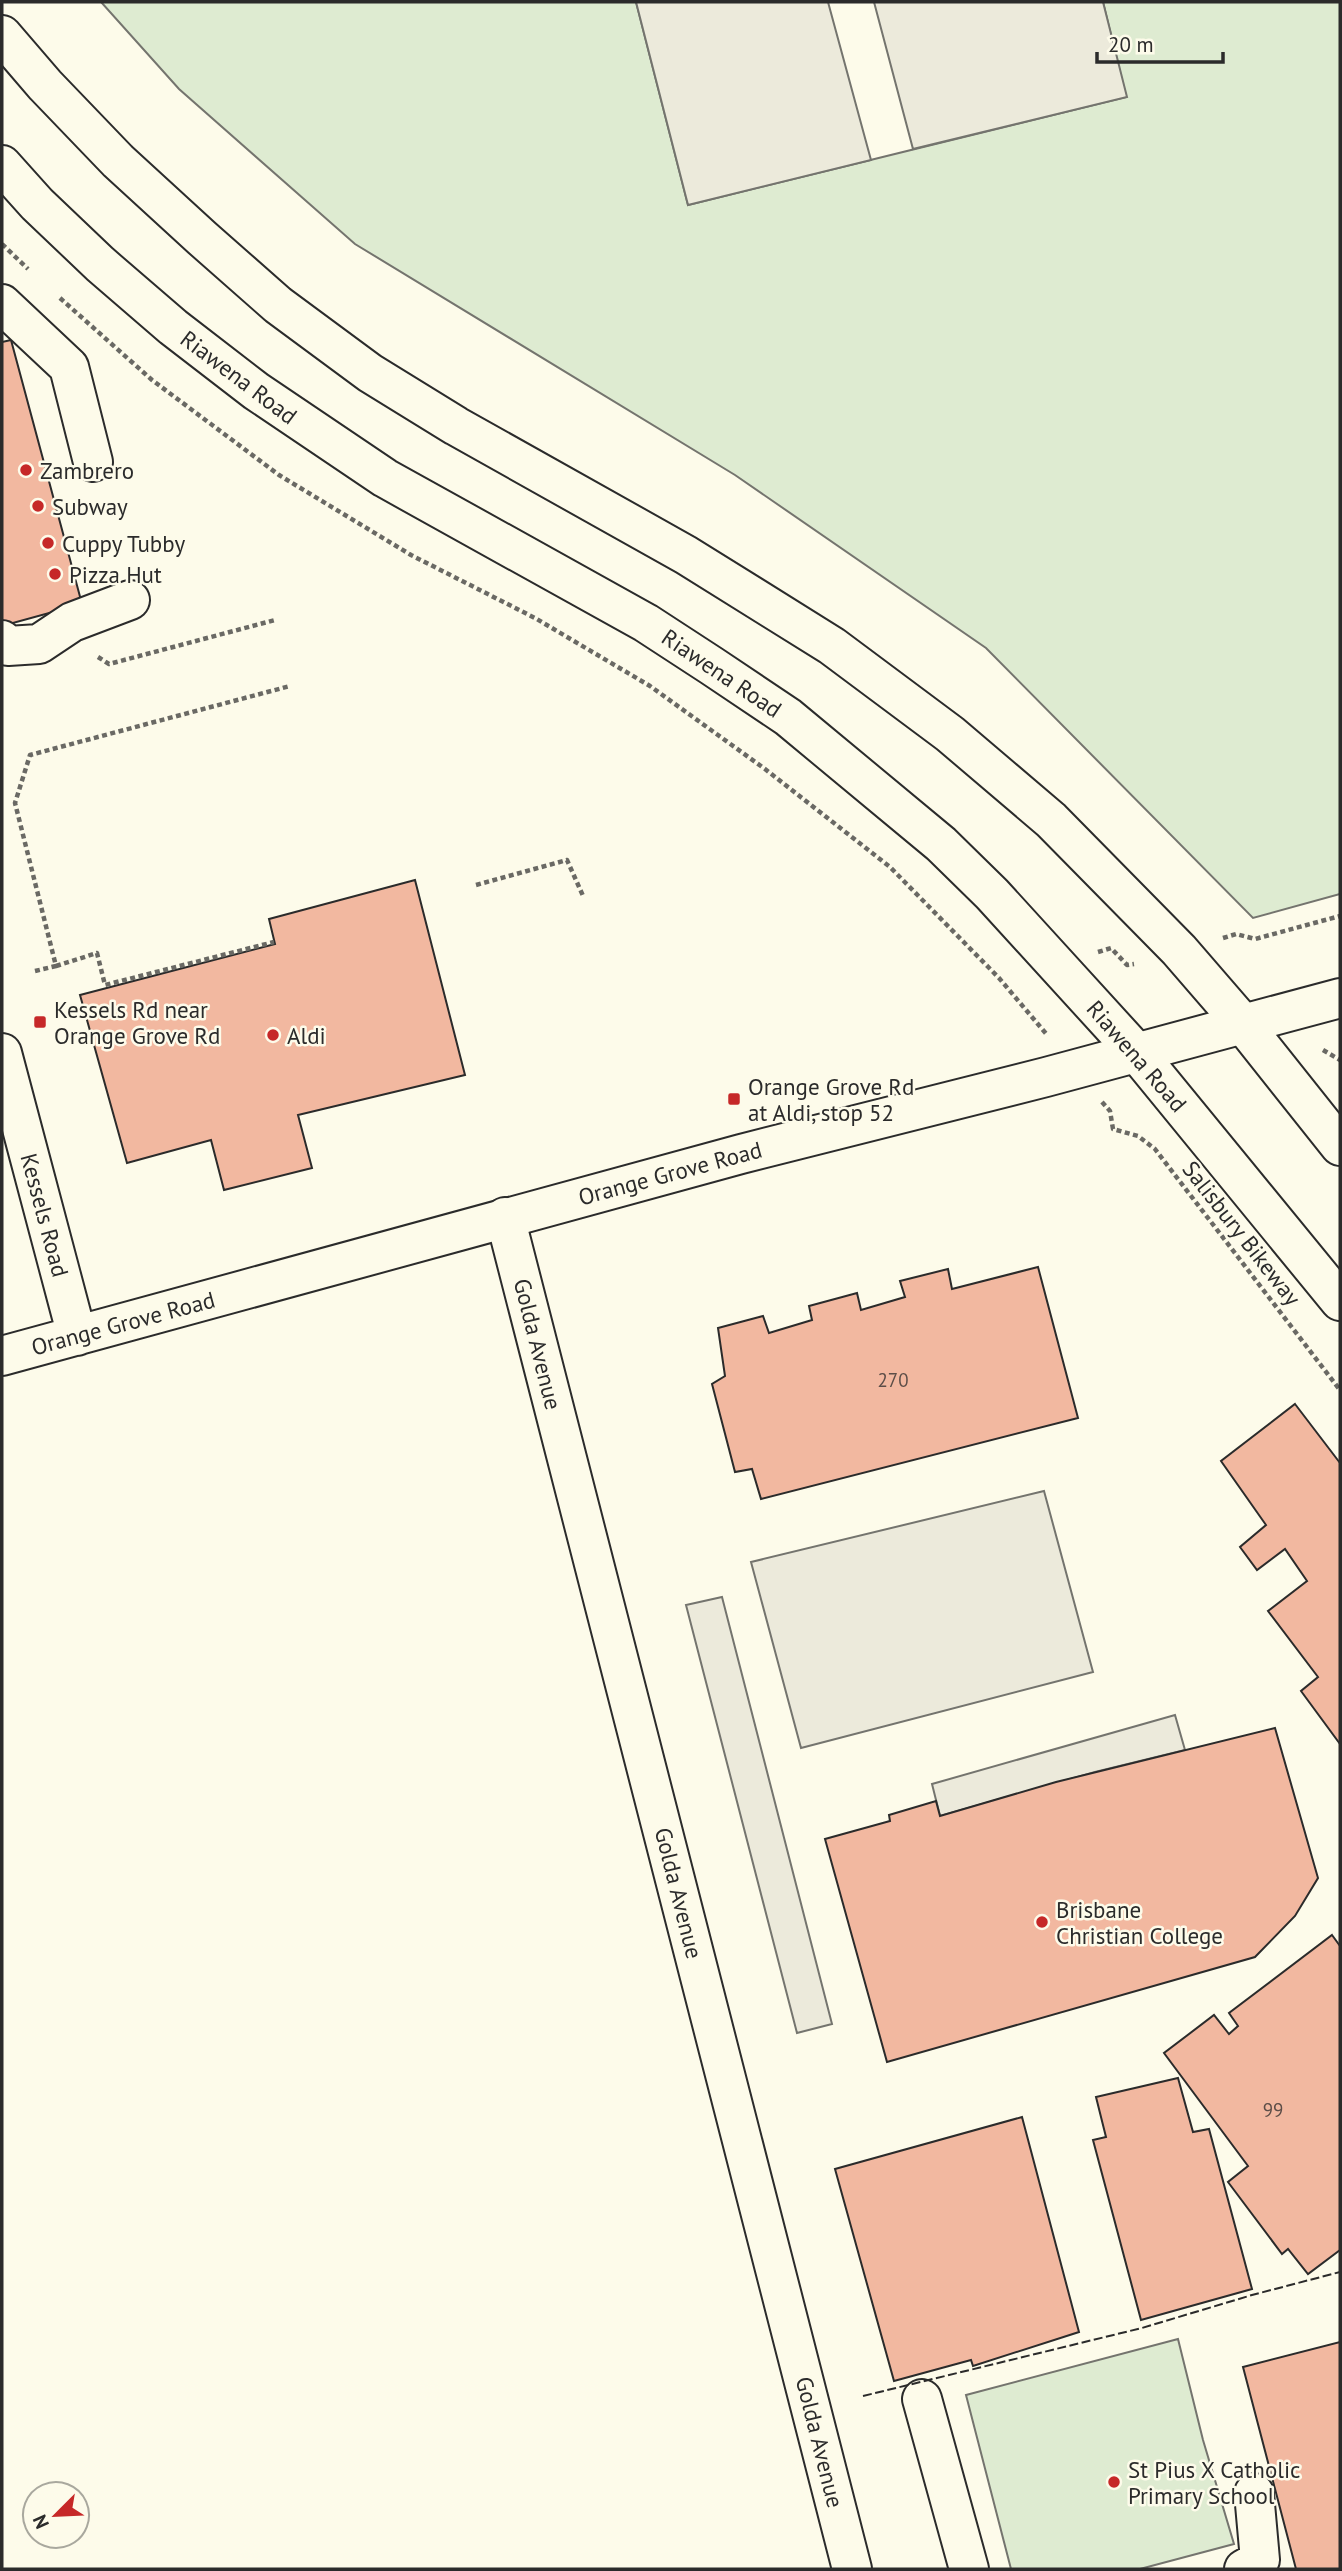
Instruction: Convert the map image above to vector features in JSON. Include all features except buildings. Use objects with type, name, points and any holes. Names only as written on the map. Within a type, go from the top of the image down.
[{"type":"main road","points":[[2,35],[45,85],[118,161],[201,238],[278,304],[370,373],[456,426],[686,555],[832,646],[950,734],[1051,820],[1180,950],[1340,1146]]},
{"type":"main road","name":"Riawena Road","points":[[2,165],[37,204],[100,264],[173,327],[256,391],[329,443],[385,478],[646,623],[788,717],[941,844],[992,894],[1137,1053],[1340,1301]]},
{"type":"main road","points":[[2,304],[69,367],[93,462]]},
{"type":"main road","points":[[2,640],[8,646],[39,644],[80,619],[130,600]]},
{"type":"main road","name":"Orange Grove Road","points":[[2,1356],[505,1217],[1340,998]]},
{"type":"main road","name":"Kessels Road","points":[[2,1053],[77,1336]]},
{"type":"main road","name":"Golda Avenue","points":[[505,1217],[852,2569]]},
{"type":"main road","points":[[922,2399],[969,2569]]},
{"type":"main road","points":[[1244,2569],[1260,2560],[1254,2493]]},
{"type":"path","points":[[2,244],[33,274]]},
{"type":"path","points":[[53,292],[152,380],[279,475],[411,555],[535,618],[650,686],[765,769],[890,867],[1015,997]]},
{"type":"path","points":[[80,619],[89,651],[108,664],[275,620]]},
{"type":"path","points":[[56,966],[15,803],[30,755],[290,686]]},
{"type":"path","points":[[476,885],[567,860],[584,898]]},
{"type":"path","points":[[1236,934],[1255,939],[1340,916]]},
{"type":"path","points":[[34,971],[97,953],[105,985],[274,942]]},
{"type":"path","points":[[1111,948],[1127,965]]},
{"type":"path","points":[[1323,1051],[1340,1060]]},
{"type":"path","name":"Salisbury Bikeway","points":[[1110,1111],[1113,1129],[1138,1136],[1155,1149],[1340,1390]]},
{"type":"green space","points":[[101,2],[636,2],[688,205],[1126,97],[1103,2],[1340,2],[1340,894],[1253,918],[986,648],[735,475],[355,244],[179,89]]},
{"type":"green space","points":[[1178,2339],[1203,2440],[1234,2544],[1140,2569],[1011,2569],[966,2395]]},
{"type":"shaded area","points":[[636,2],[828,2],[871,160],[688,205]]},
{"type":"shaded area","points":[[874,2],[1103,2],[1127,97],[913,149]]},
{"type":"shaded area","points":[[1044,1491],[1093,1672],[801,1748],[751,1562]]},
{"type":"shaded area","points":[[722,1597],[832,2024],[797,2033],[686,1605]]},
{"type":"shaded area","points":[[1175,1715],[1185,1750],[1095,1772],[940,1816],[932,1784]]},
{"type":"fence","points":[[863,2396],[1142,2328],[1340,2272]]},
{"type":"place","name":"Zambrero","points":[[26,470]]},
{"type":"place","name":"Subway","points":[[38,506]]},
{"type":"place","name":"Cuppy Tubby","points":[[48,543]]},
{"type":"place","name":"Pizza Hut","points":[[55,574]]},
{"type":"place","name":"Kessels Rd near Orange Grove Rd","points":[[40,1022]]},
{"type":"place","name":"Aldi","points":[[273,1035]]},
{"type":"place","name":"Orange Grove Rd at Aldi, stop 52","points":[[734,1099]]},
{"type":"place","name":"Brisbane Christian College","points":[[1042,1922]]},
{"type":"place","name":"St Pius X Catholic Primary School","points":[[1114,2482]]}]
